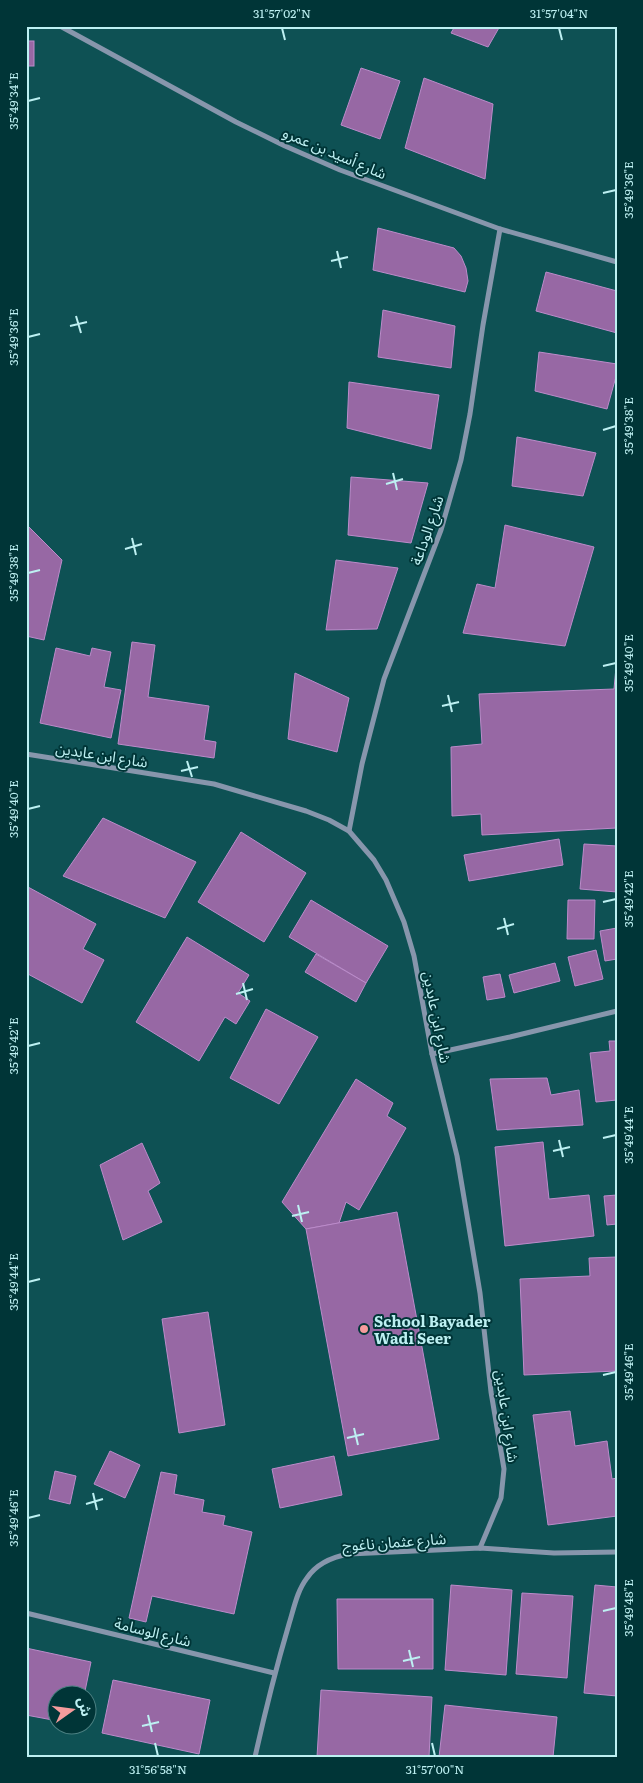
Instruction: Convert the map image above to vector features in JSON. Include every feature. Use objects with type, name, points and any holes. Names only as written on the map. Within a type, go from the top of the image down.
[{"type":"street","name":"شارع أسيد بن عمرو","points":[[60,26],[285,146],[348,173],[500,229],[617,262]]},
{"type":"street","name":"شارع الوداعة","points":[[349,832],[365,748],[384,679],[441,530],[460,460],[470,414],[500,229]]},
{"type":"street","name":"شارع ابن عابدين","points":[[26,754],[214,784],[306,810],[329,820],[349,832],[374,860],[386,880],[398,906],[414,956],[432,1054],[458,1166],[480,1293],[491,1392],[504,1469],[501,1498],[480,1548]]},
{"type":"street","points":[[432,1054],[510,1038],[617,1011]]},
{"type":"street","name":"شارع عثمان ناغوج","points":[[255,1757],[274,1673],[300,1589],[310,1574],[323,1563],[349,1554],[480,1548],[554,1553],[617,1552]]},
{"type":"street","name":"شارع الوسامة","points":[[26,1613],[274,1673]]},
{"type":"building","points":[[455,26],[500,26],[488,47],[451,33]]},
{"type":"building","points":[[26,41],[34,41],[34,66],[26,66]]},
{"type":"building","points":[[361,68],[400,81],[380,139],[341,125]]},
{"type":"building","points":[[424,78],[493,104],[485,179],[405,148]]},
{"type":"building","points":[[378,228],[454,248],[461,256],[466,268],[468,281],[465,292],[373,270]]},
{"type":"building","points":[[546,272],[617,291],[617,333],[536,311]]},
{"type":"building","points":[[383,310],[455,326],[451,368],[378,357]]},
{"type":"building","points":[[539,352],[617,364],[617,373],[607,409],[535,391]]},
{"type":"building","points":[[349,382],[439,395],[431,449],[347,428]]},
{"type":"building","points":[[517,437],[596,453],[583,496],[512,486]]},
{"type":"building","points":[[351,477],[428,483],[411,543],[348,535]]},
{"type":"building","points":[[26,524],[62,560],[44,640],[26,636]]},
{"type":"building","points":[[505,525],[594,547],[565,646],[463,633],[477,584],[495,588]]},
{"type":"building","points":[[336,560],[398,568],[377,629],[326,630]]},
{"type":"building","points":[[132,642],[155,645],[148,697],[209,706],[204,740],[216,742],[214,758],[118,744]]},
{"type":"building","points":[[56,648],[90,656],[92,648],[111,652],[104,687],[121,690],[111,738],[40,723]]},
{"type":"building","points":[[616,667],[617,828],[482,835],[481,814],[452,816],[451,747],[482,744],[479,694],[614,689]]},
{"type":"building","points":[[295,673],[349,698],[337,752],[288,739]]},
{"type":"building","points":[[103,818],[196,862],[165,918],[63,876]]},
{"type":"building","points":[[241,832],[306,873],[264,942],[198,902]]},
{"type":"building","points":[[559,839],[563,865],[469,881],[464,855]]},
{"type":"building","points":[[584,844],[617,846],[617,892],[580,889]]},
{"type":"building","points":[[28,887],[96,924],[83,949],[104,960],[82,1003],[26,973],[26,890]]},
{"type":"building","points":[[311,900],[388,946],[366,983],[289,937]]},
{"type":"building","points":[[568,900],[595,900],[594,939],[567,939]]},
{"type":"building","points":[[617,928],[617,959],[605,961],[600,931]]},
{"type":"building","points":[[187,937],[249,975],[238,993],[250,1001],[236,1024],[225,1017],[199,1061],[136,1022]]},
{"type":"building","points":[[596,950],[603,979],[575,986],[568,957]]},
{"type":"building","points":[[316,954],[366,983],[356,1002],[305,972]]},
{"type":"building","points":[[555,963],[560,981],[514,993],[509,975]]},
{"type":"building","points":[[500,974],[505,997],[487,1000],[483,977]]},
{"type":"building","points":[[266,1009],[318,1037],[279,1104],[230,1078]]},
{"type":"building","points":[[609,1041],[617,1041],[617,1100],[596,1102],[590,1053],[610,1051]]},
{"type":"building","points":[[547,1078],[551,1095],[579,1090],[583,1125],[497,1130],[490,1079]]},
{"type":"building","points":[[356,1079],[393,1103],[387,1116],[406,1128],[359,1210],[346,1202],[339,1223],[306,1229],[282,1202]]},
{"type":"building","points":[[543,1142],[549,1199],[589,1195],[594,1236],[505,1246],[495,1147]]},
{"type":"building","points":[[142,1143],[160,1183],[148,1191],[162,1222],[123,1240],[100,1165]]},
{"type":"building","points":[[617,1195],[617,1224],[607,1225],[604,1196]]},
{"type":"building","points":[[397,1212],[439,1439],[348,1456],[306,1229]]},
{"type":"building","points":[[617,1257],[617,1371],[524,1375],[520,1279],[590,1276],[589,1258]]},
{"type":"building","points":[[208,1312],[225,1425],[179,1433],[162,1319]]},
{"type":"building","points":[[570,1411],[575,1446],[607,1441],[612,1479],[617,1478],[617,1516],[548,1525],[533,1415]]},
{"type":"building","points":[[110,1451],[140,1465],[125,1498],[94,1484]]},
{"type":"building","points":[[334,1456],[342,1495],[280,1508],[272,1469]]},
{"type":"building","points":[[55,1471],[76,1476],[70,1504],[49,1499]]},
{"type":"building","points":[[161,1472],[177,1475],[174,1494],[204,1500],[202,1512],[225,1516],[223,1525],[252,1532],[234,1614],[152,1596],[146,1622],[129,1618]]},
{"type":"building","points":[[451,1585],[512,1590],[506,1675],[445,1670]]},
{"type":"building","points":[[595,1585],[617,1587],[617,1696],[584,1693]]},
{"type":"building","points":[[522,1593],[573,1596],[567,1678],[516,1674]]},
{"type":"building","points":[[337,1599],[433,1599],[433,1669],[338,1669]]},
{"type":"building","points":[[26,1648],[91,1662],[86,1686],[48,1686],[48,1719],[26,1715]]},
{"type":"building","points":[[113,1680],[210,1700],[199,1754],[102,1733]]},
{"type":"building","points":[[321,1690],[432,1697],[429,1757],[317,1757]]},
{"type":"building","points":[[445,1705],[557,1717],[553,1757],[439,1757]]},
{"type":"place","name":"School Bayader Wadi Seer","points":[[364,1329]]}]
